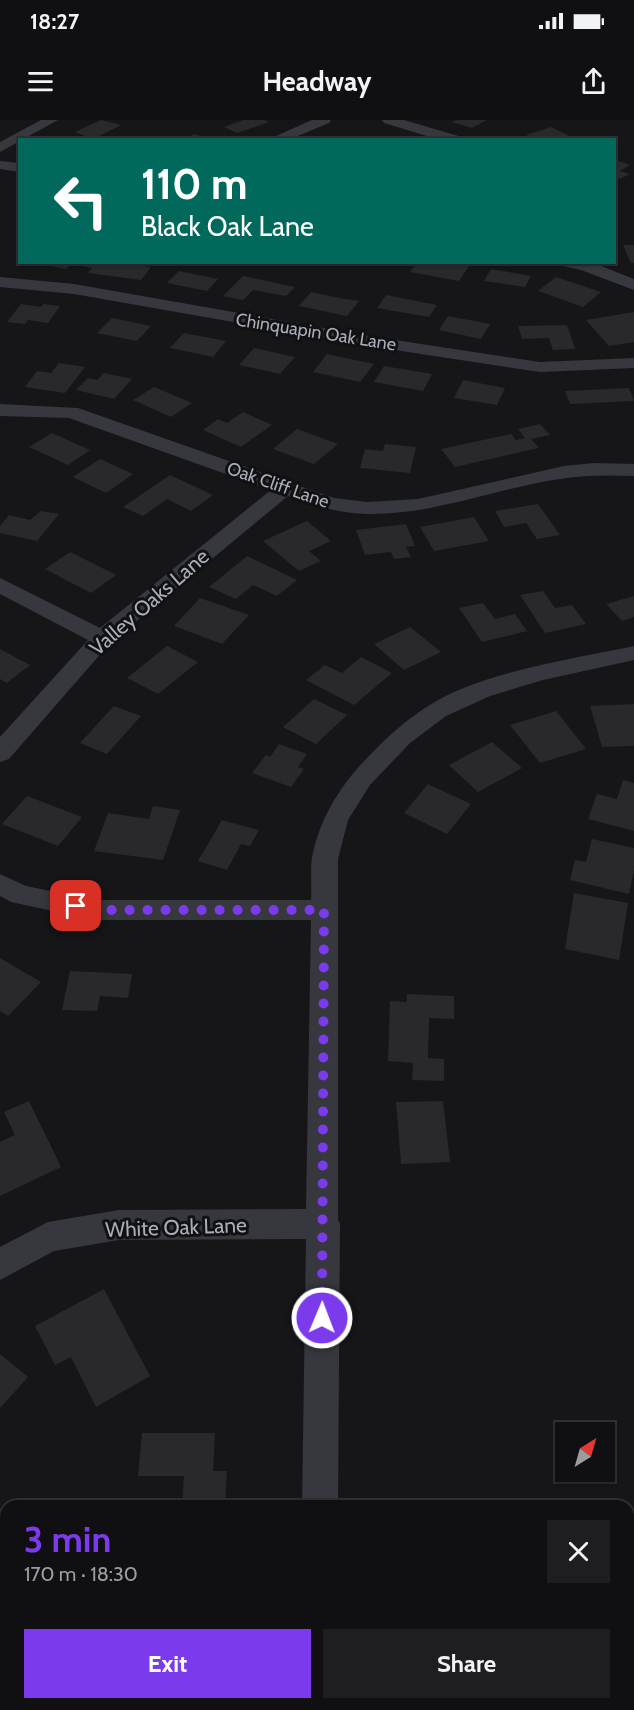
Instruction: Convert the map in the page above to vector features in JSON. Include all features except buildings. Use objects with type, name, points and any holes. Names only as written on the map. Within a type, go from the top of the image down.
[{"type":"street","points":[[18,138],[51,120]]},
{"type":"street","points":[[279,138],[324,120]]},
{"type":"street","points":[[389,120],[450,138]]},
{"type":"street","points":[[0,148],[18,138]]},
{"type":"street","points":[[0,165],[18,168]]},
{"type":"street","points":[[575,264],[634,285]]},
{"type":"street","name":"Chinquapin Oak Lane","points":[[0,282],[74,289],[340,337],[540,367],[634,363]]},
{"type":"street","name":"Oak Cliff Lane","points":[[0,410],[71,412],[111,424],[284,489],[331,504],[366,508],[418,505],[564,472],[594,469],[634,470]]},
{"type":"street","name":"Valley Oaks Lane","points":[[0,753],[102,638],[284,489]]},
{"type":"street","points":[[0,585],[102,638]]},
{"type":"street","points":[[320,1500],[325,860],[336,819],[361,779],[401,737],[438,710],[482,690],[541,673],[634,653]]},
{"type":"street","points":[[0,884],[20,895],[95,910],[324,910]]},
{"type":"street","name":"White Oak Lane","points":[[0,1265],[48,1237],[119,1225],[324,1224]]},
{"type":"route","points":[[76,906],[95,910],[324,910],[322,1318]]}]
